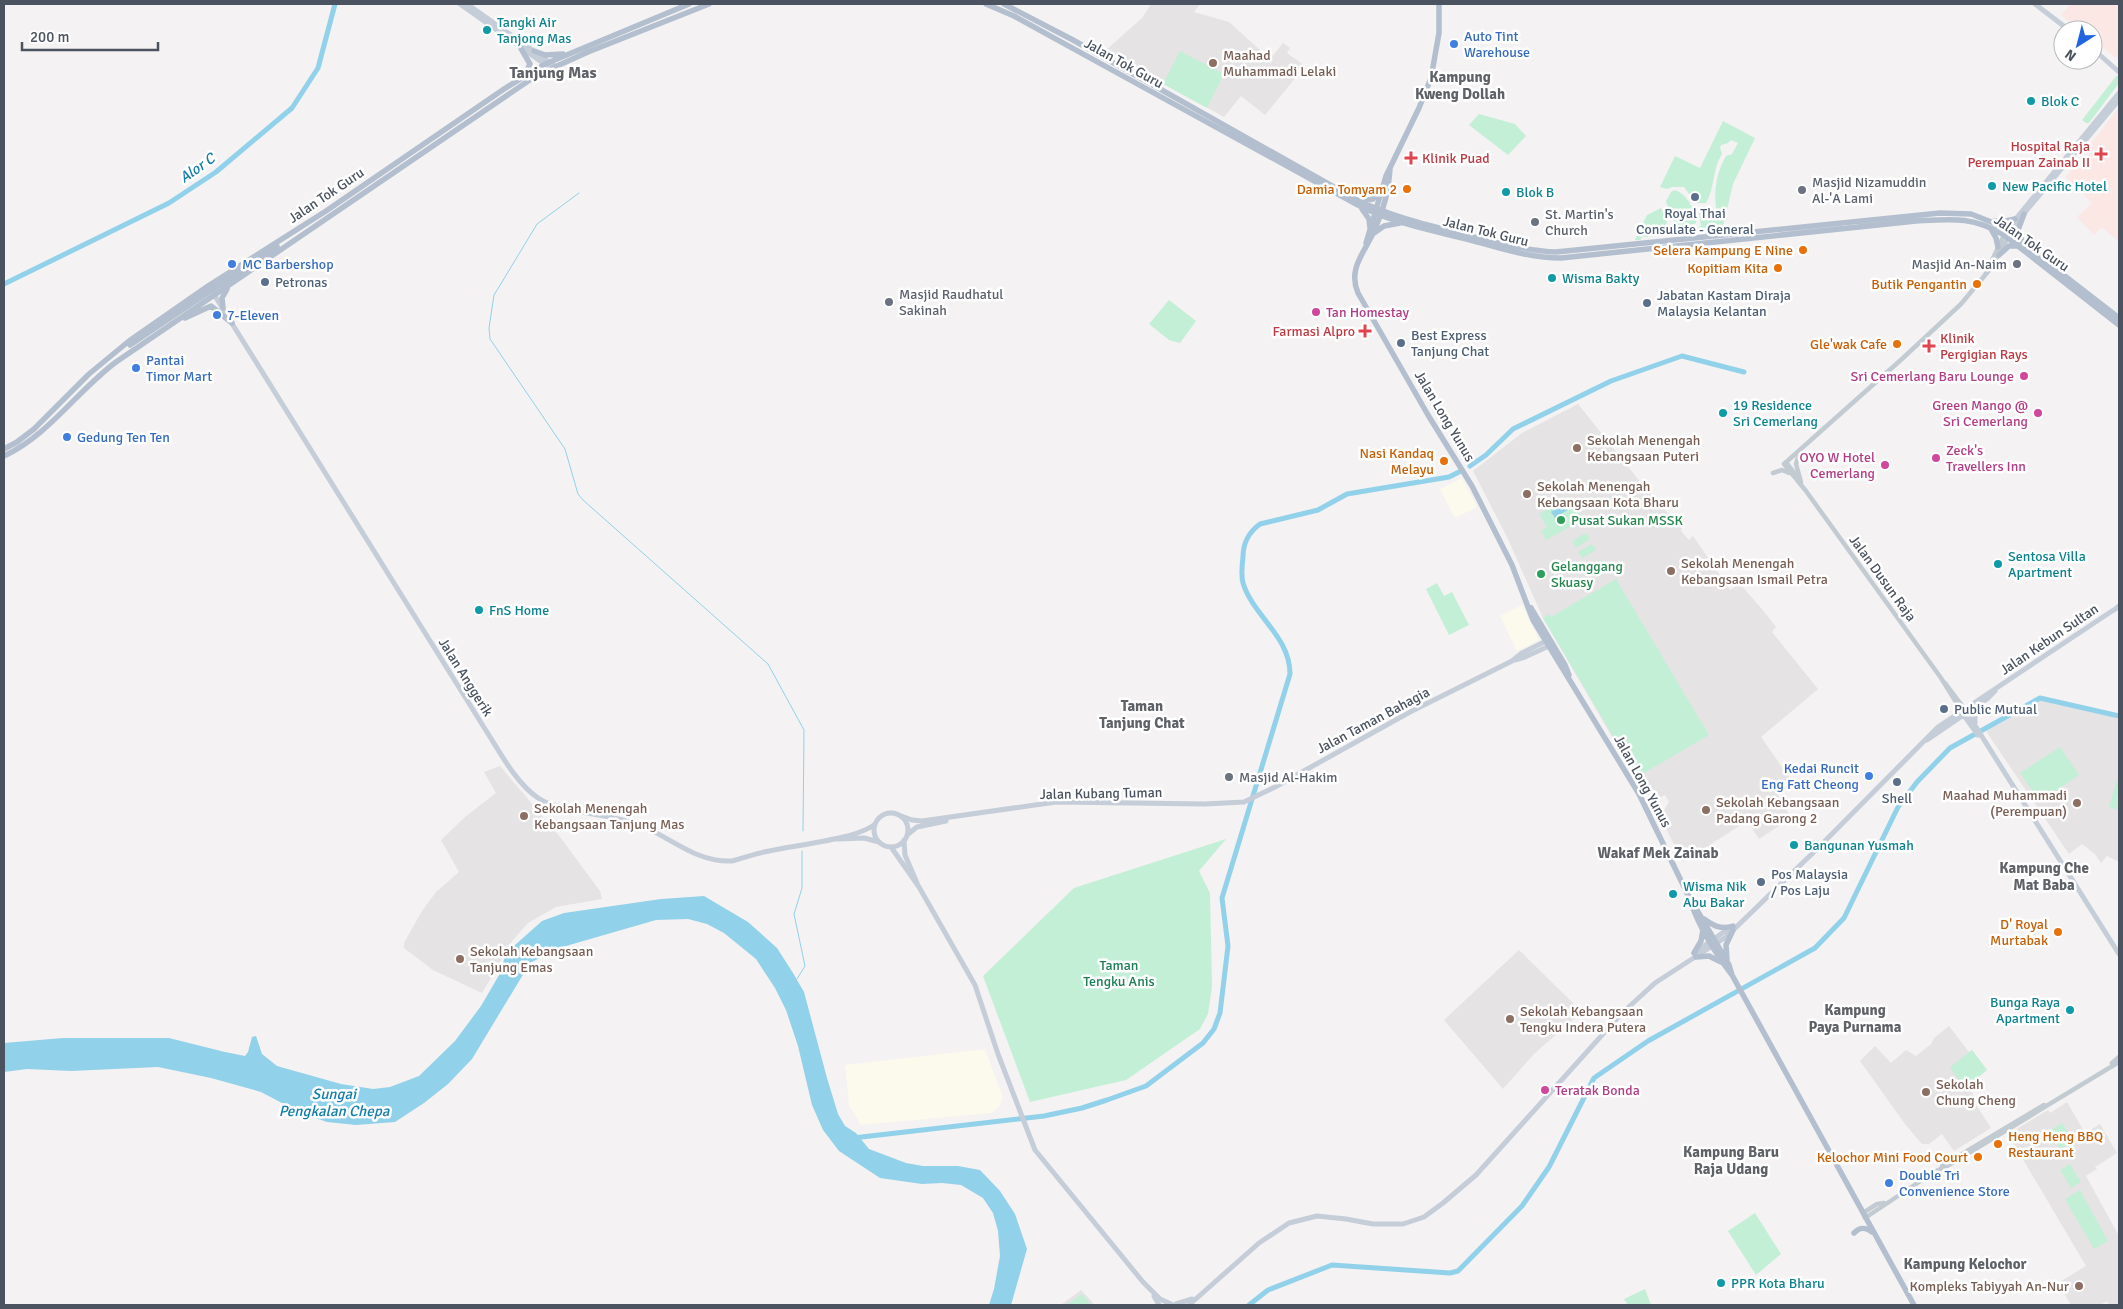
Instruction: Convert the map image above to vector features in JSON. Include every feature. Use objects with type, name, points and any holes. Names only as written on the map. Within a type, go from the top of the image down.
[{"type":"main road","points":[[460,4],[550,65]]},
{"type":"main road","points":[[467,4],[534,50],[544,55],[566,55]]},
{"type":"main road","name":"Jalan Tok Guru","points":[[4,456],[21,448],[38,434],[106,369],[213,292],[234,282],[389,178],[550,65],[566,55],[689,4]]},
{"type":"main road","name":"Jalan Tok Guru","points":[[4,448],[17,442],[34,429],[89,374],[129,341],[196,294],[296,230],[523,78],[550,65],[709,4]]},
{"type":"main road","name":"Jalan Tok Guru","points":[[986,4],[1014,16],[1356,202],[1402,220],[1522,254],[1550,258],[1570,258],[1956,219],[1984,224],[2007,234]]},
{"type":"main road","name":"Jalan Tok Guru","points":[[1004,4],[1084,46],[1356,202]]},
{"type":"main road","name":"Jalan Long Yunus","points":[[1439,4],[1439,33],[1431,78],[1423,101],[1390,169],[1379,212],[1354,274],[1358,293],[1428,415],[1472,486],[1504,547],[1525,600],[1639,794],[1687,894],[1694,913],[1714,943]]},
{"type":"main road","points":[[2035,4],[2056,20]]},
{"type":"main road","points":[[519,45],[530,64],[523,78]]},
{"type":"main road","points":[[1084,46],[1094,55],[1094,60]]},
{"type":"main road","points":[[534,50],[550,65]]},
{"type":"main road","points":[[2103,58],[2118,69]]},
{"type":"main road","points":[[2007,234],[2118,96],[2119,88]]},
{"type":"main road","points":[[2007,234],[2015,219],[2118,96]]},
{"type":"main road","points":[[1356,202],[1373,199],[1386,186]]},
{"type":"main road","points":[[1356,202],[1369,218],[1372,232],[1402,220],[1389,206],[1386,186]]},
{"type":"main road","name":"Jalan Tok Guru","points":[[1402,220],[1541,252],[1556,252],[1940,213],[1971,214],[1990,220],[2119,318]]},
{"type":"main road","points":[[2024,214],[2018,232],[2025,248]]},
{"type":"main road","points":[[1990,220],[2003,222],[2015,219]]},
{"type":"main road","points":[[1984,224],[1993,232],[1998,247]]},
{"type":"main road","points":[[89,374],[213,292],[272,250],[296,230]]},
{"type":"main road","points":[[1999,255],[2009,246],[2025,248]]},
{"type":"main road","name":"Jalan Tok Guru","points":[[2025,248],[2119,325]]},
{"type":"main road","points":[[223,308],[222,295],[234,282]]},
{"type":"main road","name":"Jalan Anggerik","points":[[213,292],[485,729],[515,774],[530,791],[550,804],[644,826],[696,855],[720,862],[800,844],[837,839],[864,838],[879,842]]},
{"type":"main road","points":[[170,324],[212,306],[232,322]]},
{"type":"main road","name":"Jalan Kebun Sultan","points":[[1201,1293],[1269,1235],[1290,1223],[1317,1216],[1373,1224],[1403,1224],[1424,1217],[1443,1203],[1476,1176],[1618,1017],[1655,983],[1735,927],[1819,847],[1938,726],[1964,711],[2115,609]]},
{"type":"main road","name":"Jalan Taman Bahagia","points":[[1216,804],[1244,802],[1275,787],[1410,712],[1512,661],[1525,657],[1549,643]]},
{"type":"main road","name":"Jalan Kebun Sultan","points":[[1922,742],[1953,721],[1964,711],[1979,704],[2000,686]]},
{"type":"main road","points":[[1975,727],[1974,715],[1979,704]]},
{"type":"main road","points":[[1964,711],[2062,861],[2119,954]]},
{"type":"main road","points":[[1953,721],[1963,721],[1975,727]]},
{"type":"main road","name":"Jalan Kubang Tuman","points":[[896,814],[916,820],[956,817],[1056,802],[1216,804]]},
{"type":"main road","points":[[917,884],[905,855],[907,826],[905,821],[896,814],[884,815],[875,824],[874,834],[879,842],[891,847],[917,884],[975,984],[1016,1102],[1038,1155],[1152,1291],[1160,1298],[1173,1305],[1187,1302],[1201,1293]]},
{"type":"main road","name":"Jalan Kubang Tuman","points":[[905,838],[917,827],[956,817]]},
{"type":"main road","name":"Jalan Anggerik","points":[[837,839],[862,832],[875,824]]},
{"type":"main road","points":[[891,847],[896,846],[905,838]]},
{"type":"main road","name":"Jalan Long Yunus","points":[[1687,894],[1702,917],[1714,943]]},
{"type":"main road","points":[[1702,917],[1714,926],[1735,927]]},
{"type":"main road","points":[[1725,964],[1726,945],[1735,927]]},
{"type":"main road","points":[[1704,929],[1695,955],[1709,956],[1725,964]]},
{"type":"main road","points":[[1714,943],[1914,1305]]},
{"type":"main road","points":[[1854,1233],[1858,1229],[1866,1228],[1874,1233]]},
{"type":"main road","points":[[1152,1291],[1159,1305]]},
{"type":"main road","points":[[1189,1305],[1201,1293]]},
{"type":"street","points":[[1984,276],[1998,247],[2007,234]]},
{"type":"street","points":[[1785,463],[1945,319],[1970,294],[1999,255],[2007,234]]},
{"type":"street","points":[[1801,482],[1796,464],[1802,448]]},
{"type":"street","name":"Jalan Dusun Raja","points":[[1785,463],[1964,711]]},
{"type":"street","name":"Jalan Dusun Raja","points":[[1785,463],[1806,491]]},
{"type":"street","points":[[1773,473],[1782,470],[1794,477]]},
{"type":"street","points":[[1864,1215],[1932,1173],[1962,1157],[2105,1068],[2119,1057]]},
{"type":"street","points":[[2105,1068],[2119,1062]]},
{"type":"shaded area","name":"Maahad Muhammadi Lelaki","points":[[1151,4],[1200,4],[1194,12],[1229,22],[1270,59],[1283,43],[1290,48],[1287,53],[1305,66],[1265,115],[1241,96],[1224,117],[1105,51],[1142,18]]},
{"type":"shaded area","points":[[2071,4],[2119,4],[2119,60],[2103,48],[2103,20],[2067,20],[2061,15]]},
{"type":"shaded area","name":"Hospital Raja Perempuan Zainab II","points":[[2119,107],[2119,242],[2102,227],[2094,235],[2077,217],[2092,203],[2066,177]]},
{"type":"shaded area","points":[[1578,404],[1641,483],[1682,529],[1681,531],[1689,540],[1693,536],[1730,590],[1740,584],[1762,609],[1776,627],[1772,632],[1818,689],[1761,737],[1789,777],[1777,793],[1791,818],[1759,839],[1747,821],[1683,862],[1660,817],[1669,802],[1665,795],[1656,800],[1633,773],[1543,618],[1508,539],[1473,471],[1522,433]]},
{"type":"shaded area","points":[[1462,478],[1477,507],[1455,518],[1440,489]]},
{"type":"shaded area","points":[[1522,605],[1539,640],[1517,651],[1500,616]]},
{"type":"shaded area","name":"Maahad Muhammadi (Perempuan)","points":[[2040,700],[2119,718],[2119,862],[2107,856],[2101,863],[2095,854],[2082,844],[2069,854],[1986,731]]},
{"type":"shaded area","points":[[500,766],[560,837],[600,891],[602,899],[556,907],[528,923],[513,940],[482,993],[433,970],[404,948],[404,943],[422,911],[436,892],[459,872],[441,840],[465,817],[496,793],[484,772]]},
{"type":"shaded area","name":"Sekolah Kebangsaan Tengku Indera Putera","points":[[1519,950],[1574,1004],[1569,1010],[1576,1017],[1534,1054],[1503,1089],[1444,1020]]},
{"type":"shaded area","name":"Sekolah Chung Cheng","points":[[1949,1026],[1969,1052],[1972,1050],[1987,1070],[1968,1086],[1975,1098],[1973,1100],[1991,1128],[1954,1151],[1942,1134],[1929,1144],[1922,1144],[1905,1124],[1860,1061],[1875,1046],[1891,1063],[1906,1050],[1916,1056]]},
{"type":"shaded area","points":[[985,1049],[1003,1097],[999,1107],[992,1113],[861,1125],[849,1105],[845,1065]]},
{"type":"shaded area","points":[[2067,1102],[2085,1133],[2100,1124],[2117,1153],[2095,1167],[2097,1169],[2086,1176],[2119,1236],[2119,1305],[2109,1305],[2107,1301],[2100,1305],[2071,1305],[2058,1283],[2086,1266],[2008,1134],[2048,1110],[2050,1113]]},
{"type":"shaded area","points":[[1081,1290],[1093,1303],[1092,1305],[1061,1305]]},
{"type":"green space","points":[[1180,51],[1224,74],[1207,108],[1163,84]]},
{"type":"green space","points":[[2117,75],[2119,83],[2089,123],[2086,123],[2082,120]]},
{"type":"green space","points":[[1479,114],[1515,124],[1526,136],[1508,155],[1469,125]]},
{"type":"green space","points":[[1723,121],[1755,138],[1733,184],[1722,231],[1667,235],[1669,231],[1699,227],[1701,225],[1699,213],[1717,213],[1715,191],[1720,169],[1726,156],[1732,154],[1738,143],[1731,140],[1721,145],[1722,154],[1706,203],[1696,203],[1684,187],[1667,189],[1660,187],[1675,156],[1700,168]]},
{"type":"green space","points":[[1675,190],[1689,202],[1697,220],[1695,224],[1679,226],[1671,218],[1666,201],[1671,192]]},
{"type":"green space","points":[[1661,208],[1667,221],[1662,236],[1642,237],[1640,240],[1635,240],[1647,215]]},
{"type":"green space","points":[[1169,300],[1196,321],[1180,343],[1169,340],[1149,324]]},
{"type":"green space","name":"Pusat Sukan MSSK","points":[[1569,497],[1582,518],[1577,523],[1546,540],[1541,531],[1547,527],[1539,514]]},
{"type":"green space","points":[[1586,533],[1590,539],[1576,548],[1572,541]]},
{"type":"green space","points":[[1592,544],[1596,550],[1582,558],[1578,552]]},
{"type":"green space","points":[[1616,579],[1709,735],[1637,777],[1543,618],[1549,614],[1551,617]]},
{"type":"green space","points":[[1437,583],[1444,596],[1452,592],[1469,625],[1449,635],[1426,589]]},
{"type":"green space","points":[[2060,747],[2079,775],[2040,802],[2020,773]]},
{"type":"green space","points":[[2119,773],[2119,810],[2109,807]]},
{"type":"green space","name":"Taman Tengku Anis","points":[[1226,839],[1199,871],[1210,893],[1212,987],[1208,1014],[1200,1029],[1126,1080],[1030,1102],[983,976],[1074,888]]},
{"type":"green space","points":[[1972,1050],[1987,1070],[1964,1088],[1950,1067]]},
{"type":"green space","points":[[2062,1123],[2069,1134],[2066,1136],[2071,1143],[2060,1149],[2056,1142],[2053,1144],[2046,1133]]},
{"type":"green space","points":[[2070,1164],[2081,1182],[2071,1188],[2060,1170]]},
{"type":"green space","points":[[2080,1190],[2108,1241],[2094,1249],[2065,1199]]},
{"type":"green space","points":[[1755,1213],[1781,1254],[1756,1275],[1728,1231]]},
{"type":"green space","points":[[1645,1289],[1651,1305],[1628,1305],[1624,1299]]},
{"type":"green space","points":[[1082,1294],[1090,1303],[1088,1305],[1066,1305]]},
{"type":"water","points":[[1565,503],[1569,509],[1555,518],[1551,512]]},
{"type":"water","name":"Sungai Pengkalan Chepa","points":[[704,896],[748,922],[777,948],[793,973],[804,992],[838,1114],[845,1126],[856,1133],[869,1149],[906,1163],[923,1166],[958,1166],[980,1170],[1000,1191],[1015,1214],[1027,1249],[1011,1305],[989,1305],[1000,1256],[998,1231],[993,1213],[983,1198],[961,1185],[942,1183],[922,1184],[880,1178],[839,1151],[823,1130],[812,1105],[798,1046],[786,1010],[775,988],[756,959],[724,933],[707,924],[688,919],[656,920],[559,948],[530,963],[472,1059],[448,1084],[395,1122],[356,1125],[327,1122],[299,1112],[261,1092],[211,1078],[158,1067],[71,1071],[27,1069],[4,1072],[4,1043],[63,1038],[169,1038],[245,1056],[252,1037],[256,1036],[262,1054],[277,1066],[341,1084],[373,1089],[390,1087],[419,1076],[455,1041],[481,1006],[502,970],[505,954],[542,921],[564,913],[661,899]]},
{"type":"waterway","name":"Alor C","points":[[4,284],[169,203],[216,172],[292,108],[318,68],[335,4]]},
{"type":"waterway","points":[[579,193],[537,224],[494,295],[489,328],[490,339],[565,449],[578,494],[583,500],[768,664],[804,730],[803,831]]},
{"type":"waterway","points":[[1470,466],[1486,455],[1513,429],[1611,381],[1682,356],[1744,372]]},
{"type":"waterway","points":[[853,1138],[1044,1116],[1082,1108],[1146,1086],[1203,1043],[1214,1029],[1220,1013],[1228,946],[1222,898],[1290,674],[1284,648],[1248,595],[1243,583],[1243,552],[1247,539],[1260,524],[1318,510],[1347,494],[1449,477],[1459,472]]},
{"type":"waterway","points":[[1249,1305],[1268,1290],[1332,1265],[1450,1273],[1458,1271],[1522,1206],[1549,1167],[1594,1078],[1648,1041],[1815,948],[1844,918],[1898,807],[1917,782],[1950,748],[2040,698],[2119,716]]},
{"type":"waterway","points":[[797,979],[805,966],[794,914],[802,888],[802,851]]},
{"type":"place","name":"Tangki Air Tanjong Mas","points":[[487,30]]},
{"type":"place","name":"Auto Tint Warehouse","points":[[1454,44]]},
{"type":"place","name":"Maahad Muhammadi Lelaki","points":[[1213,63]]},
{"type":"place","name":"Blok C","points":[[2031,101]]},
{"type":"place","name":"Hospital Raja Perempuan Zainab II","points":[[2101,154]]},
{"type":"place","name":"Klinik Puad","points":[[1411,158]]},
{"type":"place","name":"New Pacific Hotel","points":[[1992,186]]},
{"type":"place","name":"Damia Tomyam 2","points":[[1407,189]]},
{"type":"place","name":"Masjid Nizamuddin Al-'A Lami","points":[[1802,190]]},
{"type":"place","name":"Blok B","points":[[1506,192]]},
{"type":"place","name":"Royal Thai Consulate - General","points":[[1695,197]]},
{"type":"place","name":"St. Martin's Church","points":[[1535,222]]},
{"type":"place","name":"Selera Kampung E Nine","points":[[1803,250]]},
{"type":"place","name":"MC Barbershop","points":[[232,264]]},
{"type":"place","name":"Masjid An-Naim","points":[[2017,264]]},
{"type":"place","name":"Kopitiam Kita","points":[[1778,268]]},
{"type":"place","name":"Wisma Bakty","points":[[1552,278]]},
{"type":"place","name":"Petronas","points":[[265,282]]},
{"type":"place","name":"Butik Pengantin","points":[[1977,284]]},
{"type":"place","name":"Masjid Raudhatul Sakinah","points":[[889,302]]},
{"type":"place","name":"Jabatan Kastam Diraja Malaysia Kelantan","points":[[1647,303]]},
{"type":"place","name":"Tan Homestay","points":[[1316,312]]},
{"type":"place","name":"7-Eleven","points":[[217,315]]},
{"type":"place","name":"Farmasi Alpro","points":[[1365,331]]},
{"type":"place","name":"Best Express Tanjung Chat","points":[[1401,343]]},
{"type":"place","name":"Gle'wak Cafe","points":[[1897,344]]},
{"type":"place","name":"Klinik Pergigian Rays","points":[[1929,346]]},
{"type":"place","name":"Pantai Timor Mart","points":[[136,368]]},
{"type":"place","name":"Sri Cemerlang Baru Lounge","points":[[2024,376]]},
{"type":"place","name":"19 Residence Sri Cemerlang","points":[[1723,413]]},
{"type":"place","name":"Green Mango @ Sri Cemerlang","points":[[2038,413]]},
{"type":"place","name":"Gedung Ten Ten","points":[[67,437]]},
{"type":"place","name":"Sekolah Menengah Kebangsaan Puteri","points":[[1577,448]]},
{"type":"place","name":"Zeck's Travellers Inn","points":[[1936,458]]},
{"type":"place","name":"Nasi Kandaq Melayu","points":[[1444,461]]},
{"type":"place","name":"OYO W Hotel Cemerlang","points":[[1885,465]]},
{"type":"place","name":"Sekolah Menengah Kebangsaan Kota Bharu","points":[[1527,494]]},
{"type":"place","name":"Pusat Sukan MSSK","points":[[1561,520]]},
{"type":"place","name":"Sentosa Villa Apartment","points":[[1998,564]]},
{"type":"place","name":"Sekolah Menengah Kebangsaan Ismail Petra","points":[[1671,571]]},
{"type":"place","name":"Gelanggang Skuasy","points":[[1541,574]]},
{"type":"place","name":"FnS Home","points":[[479,610]]},
{"type":"place","name":"Public Mutual","points":[[1944,709]]},
{"type":"place","name":"Kedai Runcit Eng Fatt Cheong","points":[[1869,776]]},
{"type":"place","name":"Masjid Al-Hakim","points":[[1229,777]]},
{"type":"place","name":"Shell","points":[[1897,782]]},
{"type":"place","name":"Maahad Muhammadi (Perempuan)","points":[[2077,803]]},
{"type":"place","name":"Sekolah Kebangsaan Padang Garong 2","points":[[1706,810]]},
{"type":"place","name":"Sekolah Menengah Kebangsaan Tanjung Mas","points":[[524,816]]},
{"type":"place","name":"Bangunan Yusmah","points":[[1794,845]]},
{"type":"place","name":"Pos Malaysia / Pos Laju","points":[[1761,882]]},
{"type":"place","name":"Wisma Nik Abu Bakar","points":[[1673,894]]},
{"type":"place","name":"D' Royal Murtabak","points":[[2058,932]]},
{"type":"place","name":"Sekolah Kebangsaan Tanjung Emas","points":[[460,959]]},
{"type":"place","name":"Bunga Raya Apartment","points":[[2070,1010]]},
{"type":"place","name":"Sekolah Kebangsaan Tengku Indera Putera","points":[[1510,1019]]},
{"type":"place","name":"Teratak Bonda","points":[[1545,1090]]},
{"type":"place","name":"Sekolah Chung Cheng","points":[[1926,1092]]},
{"type":"place","name":"Heng Heng BBQ Restaurant","points":[[1998,1144]]},
{"type":"place","name":"Kelochor Mini Food Court","points":[[1978,1157]]},
{"type":"place","name":"Double Tri Convenience Store","points":[[1889,1183]]},
{"type":"place","name":"PPR Kota Bharu","points":[[1721,1283]]},
{"type":"place","name":"Kompleks Tabiyyah An-Nur","points":[[2079,1286]]},
{"type":"district","name":"Tanjung Mas","points":[[553,72]]},
{"type":"district","name":"Kampung Kweng Dollah","points":[[1460,86]]},
{"type":"district","name":"Taman Tanjung Chat","points":[[1142,714]]},
{"type":"district","name":"Wakaf Mek Zainab","points":[[1658,853]]},
{"type":"district","name":"Kampung Che Mat Baba","points":[[2044,876]]},
{"type":"district","name":"Kampung Paya Purnama","points":[[1855,1018]]},
{"type":"district","name":"Kampung Baru Raja Udang","points":[[1731,1160]]},
{"type":"district","name":"Kampung Kelochor","points":[[1965,1264]]}]
